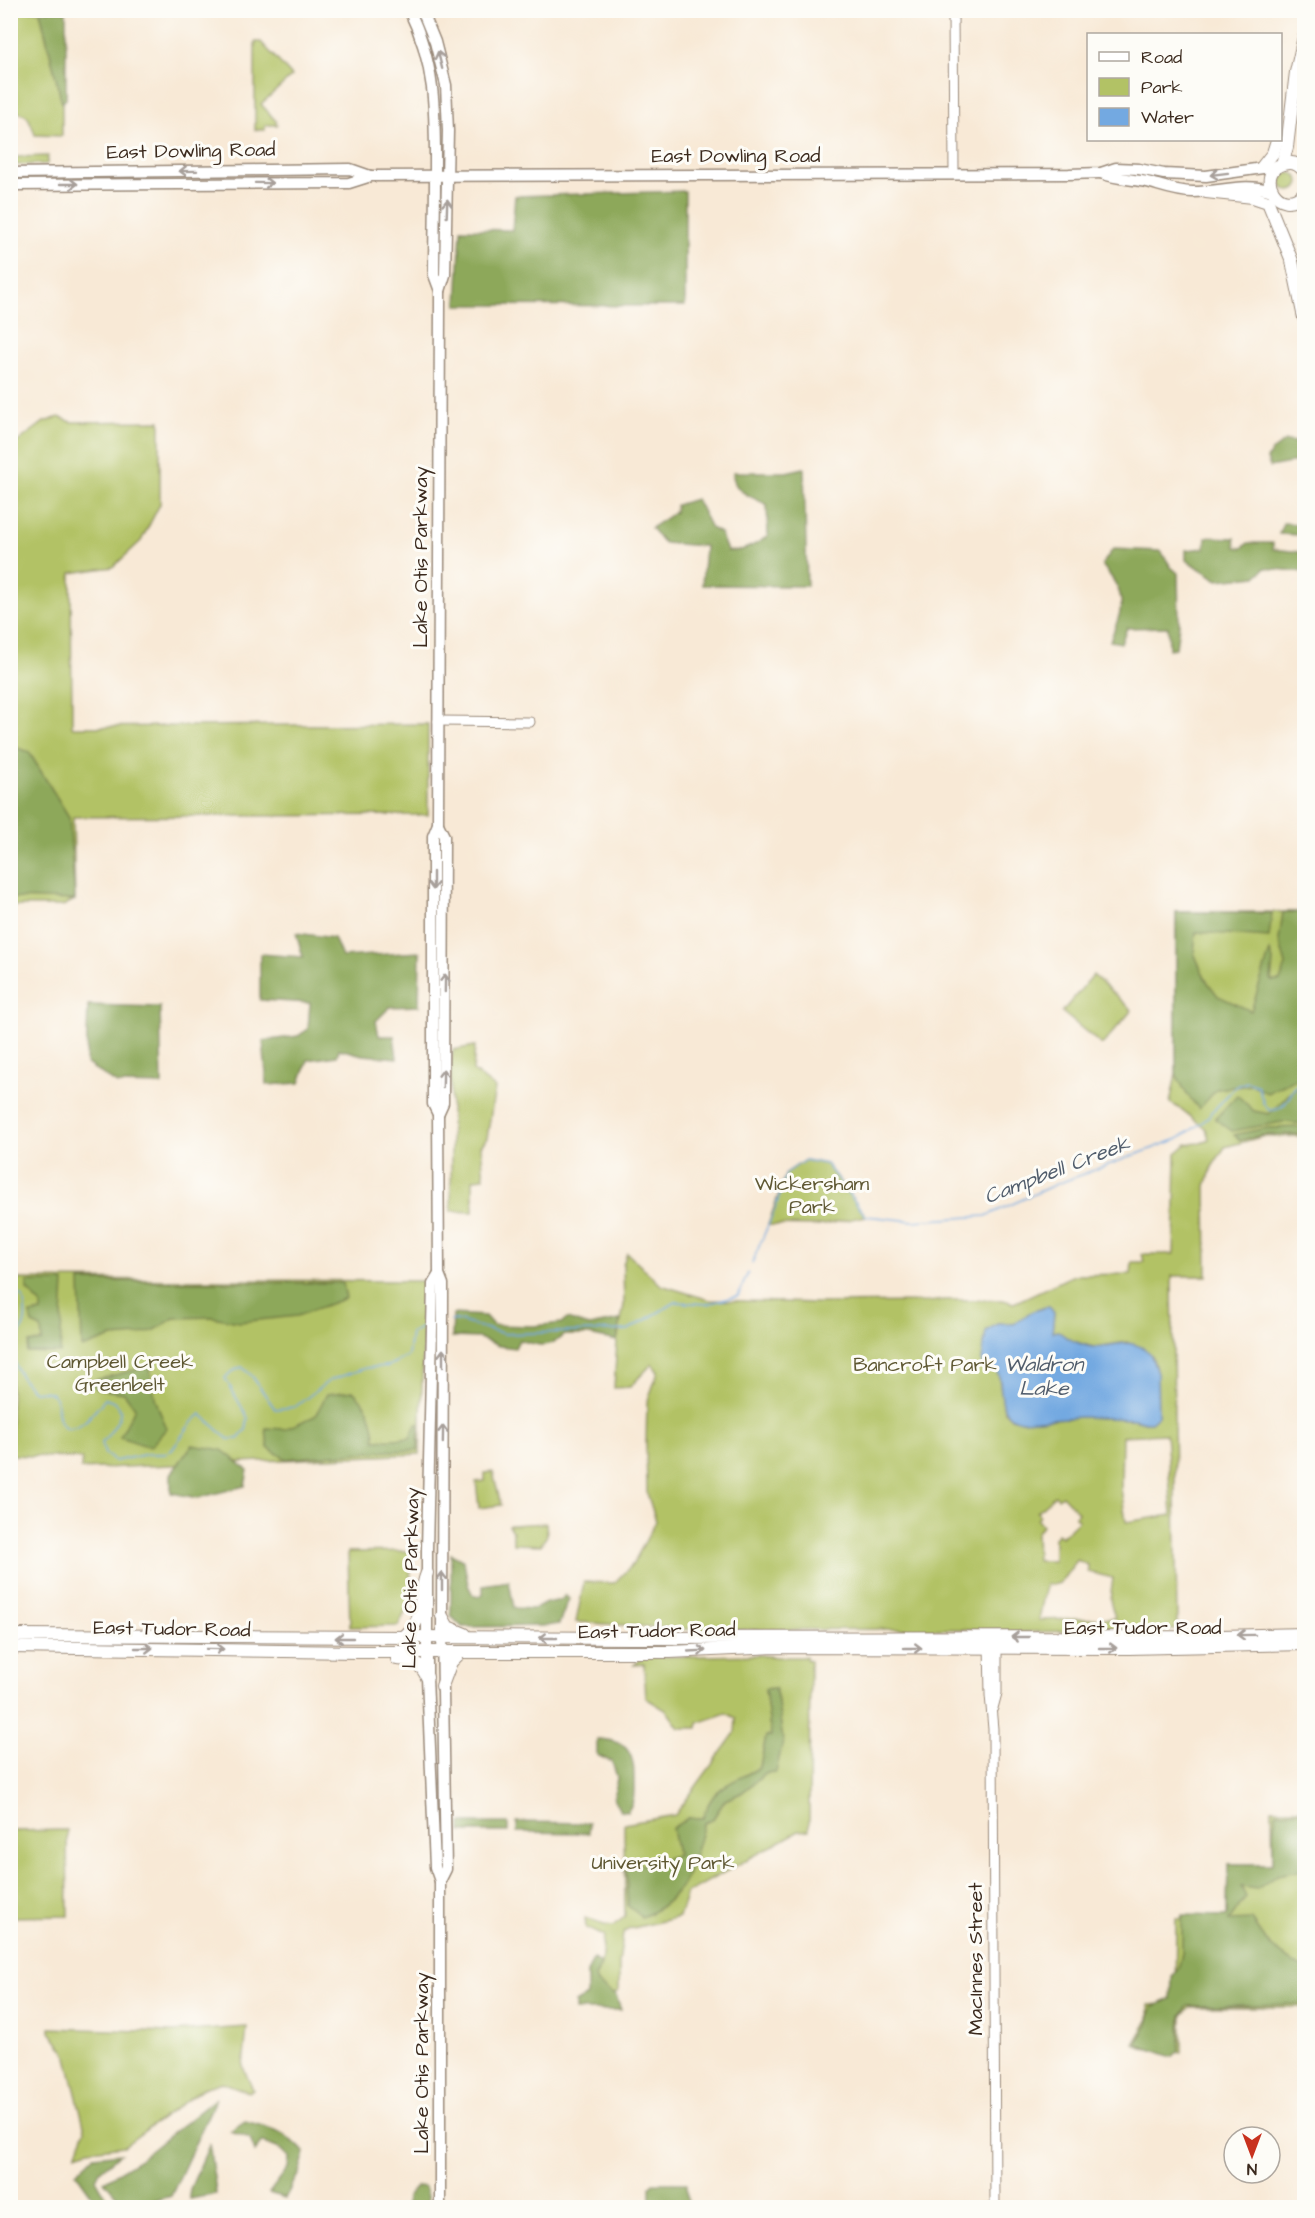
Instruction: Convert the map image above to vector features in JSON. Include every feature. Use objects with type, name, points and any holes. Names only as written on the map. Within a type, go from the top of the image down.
[{"type":"main road","name":"Lake Otis Parkway","points":[[409,10],[430,67],[436,123],[434,274],[440,291]]},
{"type":"main road","name":"Lake Otis Parkway","points":[[422,10],[435,42],[446,85],[448,176],[445,274],[440,291],[438,824],[433,836],[433,1104],[438,1114],[439,1274],[433,1284],[438,1312],[446,1869],[441,1881],[440,2208]]},
{"type":"main road","points":[[1282,123],[1305,37]]},
{"type":"main road","points":[[1272,212],[1273,192],[1270,177],[1279,165],[1290,134],[1296,72]]},
{"type":"main road","points":[[1262,167],[1273,153],[1276,141]]},
{"type":"main road","points":[[1279,165],[1293,163],[1305,171]]},
{"type":"main road","name":"East Dowling Road","points":[[10,173],[350,169],[371,176],[435,177],[1101,173],[1116,168],[1174,175],[1206,176],[1279,165]]},
{"type":"main road","name":"East Dowling Road","points":[[1101,173],[1114,178],[1131,179],[1178,191],[1206,192],[1248,186],[1273,192]]},
{"type":"main road","name":"East Dowling Road","points":[[10,185],[349,183],[371,176]]},
{"type":"main road","points":[[1206,192],[1253,197],[1268,202],[1292,261],[1305,318]]},
{"type":"main road","points":[[1273,192],[1284,200],[1302,196]]},
{"type":"main road","name":"Lake Otis Parkway","points":[[438,1333],[427,1573],[428,1724],[435,1867],[441,1881]]},
{"type":"main road","points":[[402,1638],[418,1623],[422,1589],[427,1573]]},
{"type":"main road","points":[[442,1616],[451,1629],[478,1638]]},
{"type":"main road","name":"East Tudor Road","points":[[10,1647],[40,1647],[72,1641],[358,1652],[670,1652],[775,1647],[1305,1634]]},
{"type":"main road","name":"East Tudor Road","points":[[10,1635],[79,1642],[96,1640],[100,1636],[993,1642],[1184,1647],[1305,1644]]},
{"type":"main road","points":[[358,1652],[383,1658],[414,1661],[420,1665],[428,1677]]},
{"type":"main road","points":[[442,1686],[451,1662],[461,1652]]},
{"type":"main road","points":[[432,1784],[437,1794],[439,1812],[445,1818]]},
{"type":"main road","points":[[434,1826],[440,1837],[441,1858],[446,1869]]},
{"type":"street","points":[[953,10],[954,174]]},
{"type":"street","points":[[438,721],[530,722]]},
{"type":"street","name":"MacInnes Street","points":[[993,1642],[990,1695],[993,1710],[994,2208]]},
{"type":"green space","points":[[11,10],[40,11],[62,103],[62,136],[35,135],[28,117],[11,111]]},
{"type":"green space","points":[[40,11],[66,11],[66,99],[62,103]]},
{"type":"green space","points":[[255,42],[261,42],[292,76],[261,104],[277,125],[265,125],[265,130],[255,130]]},
{"type":"green space","points":[[11,136],[13,157],[48,156],[47,164],[11,165]]},
{"type":"green space","points":[[1286,173],[1294,173],[1299,178],[1297,189],[1286,191],[1281,186],[1281,178]]},
{"type":"green space","points":[[685,191],[685,306],[457,305],[461,229],[512,230],[515,196]]},
{"type":"green space","points":[[59,417],[72,422],[160,421],[160,504],[141,541],[113,567],[71,573],[72,727],[428,724],[428,815],[73,817],[75,900],[63,906],[11,906],[10,441],[16,443],[44,422]]},
{"type":"green space","points":[[1285,441],[1298,442],[1301,461],[1270,467],[1267,459],[1271,452]]},
{"type":"green space","points":[[804,468],[807,586],[702,585],[705,546],[664,543],[651,528],[675,512],[676,505],[696,499],[711,528],[720,533],[727,551],[738,551],[749,547],[768,536],[767,505],[739,489],[733,472],[786,472]]},
{"type":"green space","points":[[1304,506],[1304,533],[1301,535],[1279,534],[1283,523],[1299,524]]},
{"type":"green space","points":[[1206,537],[1235,538],[1236,547],[1242,548],[1248,543],[1273,543],[1273,549],[1300,552],[1304,561],[1304,572],[1265,568],[1257,576],[1218,580],[1186,560],[1186,550],[1205,548]]},
{"type":"green space","points":[[1113,549],[1161,551],[1171,567],[1178,573],[1179,625],[1176,648],[1169,649],[1168,627],[1127,628],[1121,643],[1110,641],[1121,601],[1116,585],[1102,565]]},
{"type":"green space","points":[[11,746],[29,752],[69,817],[75,900],[11,898]]},
{"type":"green space","name":"Bancroft Park","points":[[1176,912],[1304,912],[1304,1136],[1261,1137],[1225,1147],[1212,1167],[1206,1186],[1207,1276],[1172,1276],[1177,1625],[1175,1630],[1017,1632],[971,1629],[696,1630],[576,1622],[584,1582],[614,1583],[633,1564],[656,1521],[647,1493],[646,1444],[647,1403],[658,1372],[652,1364],[630,1387],[614,1388],[617,1341],[624,1305],[623,1264],[627,1253],[661,1285],[710,1300],[819,1303],[1003,1300],[1014,1303],[1074,1275],[1131,1274],[1132,1262],[1144,1262],[1142,1254],[1174,1254],[1176,1153],[1187,1144],[1201,1143],[1209,1139],[1206,1129],[1170,1103],[1176,1074]],"holes":[[[1049,1306],[1054,1313],[1052,1332],[1058,1331],[1069,1340],[1094,1347],[1127,1342],[1152,1355],[1157,1373],[1158,1416],[1151,1422],[1081,1417],[1021,1421],[1011,1418],[1004,1411],[998,1372],[982,1360],[986,1331],[999,1323],[1014,1324],[1031,1312]],[[1166,1434],[1172,1515],[1126,1522],[1121,1488],[1122,1436]],[[1055,1495],[1058,1498],[1062,1495],[1078,1512],[1075,1516],[1079,1520],[1061,1537],[1058,1534],[1054,1538],[1054,1561],[1037,1561],[1036,1533],[1042,1525],[1037,1520],[1040,1516],[1037,1512]],[[1077,1560],[1088,1565],[1088,1572],[1113,1578],[1110,1600],[1115,1618],[1039,1620],[1046,1584],[1060,1583]]]},
{"type":"green space","points":[[1176,912],[1272,913],[1269,937],[1196,932],[1194,953],[1206,980],[1218,996],[1251,1011],[1270,951],[1273,961],[1271,981],[1280,981],[1286,965],[1279,940],[1283,912],[1304,912],[1304,1080],[1294,1080],[1267,1093],[1252,1085],[1217,1089],[1199,1109],[1186,1093],[1176,1074]]},
{"type":"green space","points":[[296,933],[334,938],[342,957],[420,952],[419,1006],[390,1007],[376,1021],[379,1036],[394,1036],[397,1058],[363,1055],[339,1049],[337,1056],[308,1060],[300,1083],[267,1085],[263,1041],[298,1036],[308,1029],[310,1003],[260,1000],[260,954],[303,957]]},
{"type":"green space","points":[[1093,975],[1132,1010],[1102,1045],[1062,1012]]},
{"type":"green space","points":[[88,1005],[160,1007],[162,1085],[117,1084],[86,1063]]},
{"type":"green space","points":[[475,1046],[473,1071],[495,1088],[487,1138],[481,1146],[484,1178],[473,1179],[473,1212],[451,1211],[451,1063],[453,1050]]},
{"type":"green space","points":[[1295,1088],[1304,1091],[1304,1124],[1283,1122],[1232,1131],[1215,1119],[1237,1095],[1254,1111],[1269,1114]]},
{"type":"green space","points":[[1304,1127],[1304,1134],[1263,1135],[1240,1140],[1234,1135],[1267,1128]]},
{"type":"green space","name":"Wickersham Park","points":[[805,1160],[826,1164],[866,1216],[818,1226],[768,1225],[786,1173]]},
{"type":"green space","name":"Campbell Creek Greenbelt","points":[[11,1279],[425,1281],[420,1454],[81,1469],[82,1459],[11,1455]]},
{"type":"green space","points":[[80,1281],[343,1283],[346,1298],[297,1316],[239,1322],[213,1317],[174,1318],[155,1330],[139,1335],[113,1337],[82,1348]]},
{"type":"green space","points":[[27,1282],[64,1282],[60,1353],[27,1352],[29,1343],[42,1341],[41,1328],[32,1324],[30,1314],[41,1312],[41,1304],[27,1290]]},
{"type":"green space","points":[[453,1314],[485,1316],[493,1325],[533,1326],[562,1323],[567,1319],[589,1326],[620,1320],[617,1341],[589,1335],[564,1335],[553,1343],[543,1345],[519,1340],[515,1348],[499,1346],[479,1338],[452,1337]]},
{"type":"green space","points":[[150,1366],[155,1398],[167,1428],[150,1447],[120,1437],[135,1408],[124,1393],[96,1389],[91,1381]]},
{"type":"green space","points":[[353,1391],[369,1413],[375,1440],[410,1438],[416,1424],[419,1424],[418,1450],[286,1459],[268,1448],[266,1428],[285,1429],[315,1416],[327,1394]]},
{"type":"green space","points":[[192,1445],[222,1450],[248,1470],[245,1486],[198,1498],[171,1493],[171,1474]]},
{"type":"green space","points":[[493,1472],[501,1505],[479,1508],[476,1482],[485,1481],[485,1473]]},
{"type":"green space","points":[[546,1523],[547,1535],[541,1545],[513,1544],[513,1532],[508,1526]]},
{"type":"green space","points":[[411,1551],[410,1603],[398,1626],[350,1627],[348,1552]]},
{"type":"green space","points":[[451,1554],[464,1561],[468,1585],[473,1595],[478,1597],[483,1594],[483,1585],[509,1581],[514,1608],[535,1609],[546,1603],[561,1600],[565,1595],[569,1599],[559,1624],[462,1627],[451,1616]]},
{"type":"green space","name":"University Park","points":[[759,1655],[806,1657],[806,1660],[810,1661],[809,1830],[799,1831],[687,1893],[679,1917],[629,1929],[623,1934],[619,1964],[619,1990],[613,1995],[597,1983],[595,1978],[601,1964],[604,1936],[586,1928],[585,1918],[614,1926],[625,1916],[624,1824],[675,1815],[735,1733],[736,1718],[726,1713],[698,1723],[697,1728],[679,1728],[667,1711],[646,1698],[644,1664],[634,1665],[643,1657]],"holes":[[[774,1688],[783,1741],[759,1779],[741,1793],[725,1800],[712,1820],[703,1823],[688,1818],[703,1818],[744,1777],[760,1767],[766,1737],[771,1736],[765,1689]]]},
{"type":"green space","name":"University Park","points":[[774,1688],[783,1741],[776,1772],[764,1773],[741,1793],[725,1800],[712,1820],[704,1823],[691,1867],[678,1891],[657,1910],[642,1917],[628,1906],[626,1869],[630,1862],[644,1865],[677,1855],[672,1828],[688,1818],[703,1818],[712,1798],[718,1791],[760,1767],[766,1736],[771,1736],[765,1689]]},
{"type":"green space","points":[[597,1739],[616,1742],[631,1755],[634,1794],[627,1812],[620,1811],[614,1799],[617,1777],[612,1762],[597,1755]]},
{"type":"green space","points":[[1272,1809],[1304,1809],[1304,2007],[1191,2007],[1182,2015],[1182,2053],[1141,2048],[1134,2044],[1149,2019],[1149,2005],[1175,2003],[1176,1918],[1227,1916],[1228,1864],[1273,1864]]},
{"type":"green space","points":[[1304,1811],[1304,1870],[1277,1875],[1257,1889],[1241,1887],[1246,1897],[1229,1921],[1252,1920],[1270,1946],[1304,1970],[1304,2004],[1188,2006],[1181,2015],[1179,2051],[1172,2057],[1136,2044],[1148,2025],[1152,2007],[1171,1999],[1172,1977],[1179,1966],[1182,1953],[1182,1915],[1227,1916],[1228,1864],[1273,1864],[1273,1832],[1276,1812]]},
{"type":"green space","points":[[517,1822],[589,1823],[589,1833],[517,1832]]},
{"type":"green space","points":[[461,1823],[508,1823],[508,1832],[461,1832]]},
{"type":"green space","points":[[67,1830],[68,1916],[11,1917],[11,1831]]},
{"type":"green space","points":[[593,1959],[601,1964],[595,1978],[597,1983],[613,1994],[615,1993],[621,2010],[575,2010],[575,2003],[587,1996],[587,1973]]},
{"type":"green space","points":[[247,2027],[243,2067],[253,2090],[248,2092],[222,2082],[203,2088],[124,2146],[89,2150],[76,2154],[85,2130],[66,2053],[50,2032],[50,2028],[172,2032]]},
{"type":"green space","points":[[216,2098],[171,2196],[155,2200],[155,2207],[126,2207],[104,2181],[140,2159]]},
{"type":"green space","points":[[245,2121],[278,2131],[291,2139],[305,2153],[299,2173],[285,2198],[269,2193],[288,2168],[289,2157],[282,2150],[262,2142],[255,2152],[250,2138],[230,2131]]},
{"type":"green space","points":[[210,2143],[216,2194],[190,2199],[190,2189]]},
{"type":"green space","points":[[121,2153],[100,2171],[96,2179],[112,2207],[100,2207],[76,2173],[94,2156]]},
{"type":"green space","points":[[653,2183],[687,2183],[688,2207],[650,2207],[650,2186]]},
{"type":"green space","points":[[417,2186],[425,2187],[429,2207],[406,2207],[407,2197]]},
{"type":"water","name":"Waldron Lake","points":[[1049,1306],[1054,1313],[1052,1332],[1058,1331],[1084,1345],[1101,1347],[1127,1343],[1150,1353],[1157,1373],[1158,1416],[1151,1422],[1081,1417],[1021,1421],[1008,1414],[1002,1402],[998,1373],[992,1367],[990,1369],[983,1366],[986,1331],[999,1323],[1014,1324],[1031,1312]]},
{"type":"waterway","name":"Campbell Creek","points":[[752,1263],[775,1209],[786,1173],[805,1160],[826,1164],[866,1216],[913,1221],[986,1216],[1054,1185],[1178,1139],[1203,1122],[1235,1087],[1247,1082],[1258,1086],[1264,1105],[1269,1110],[1276,1110],[1285,1103],[1294,1088],[1304,1080]]},
{"type":"waterway","name":"Campbell Creek","points":[[451,1321],[456,1320],[505,1334],[628,1330],[676,1302],[707,1304],[738,1296],[748,1273]]},
{"type":"waterway","name":"Campbell Creek","points":[[10,1291],[23,1297],[26,1315],[14,1349],[15,1363],[21,1376],[35,1392],[45,1391],[52,1394],[57,1404],[61,1423],[66,1428],[83,1423],[105,1399],[114,1402],[119,1407],[119,1418],[102,1443],[105,1454],[115,1461],[148,1454],[164,1454],[172,1450],[191,1423],[201,1414],[228,1439],[238,1439],[246,1430],[248,1418],[225,1378],[242,1367],[252,1376],[275,1409],[295,1407],[330,1380],[366,1368],[388,1366],[408,1356],[411,1333],[427,1325]]}]
